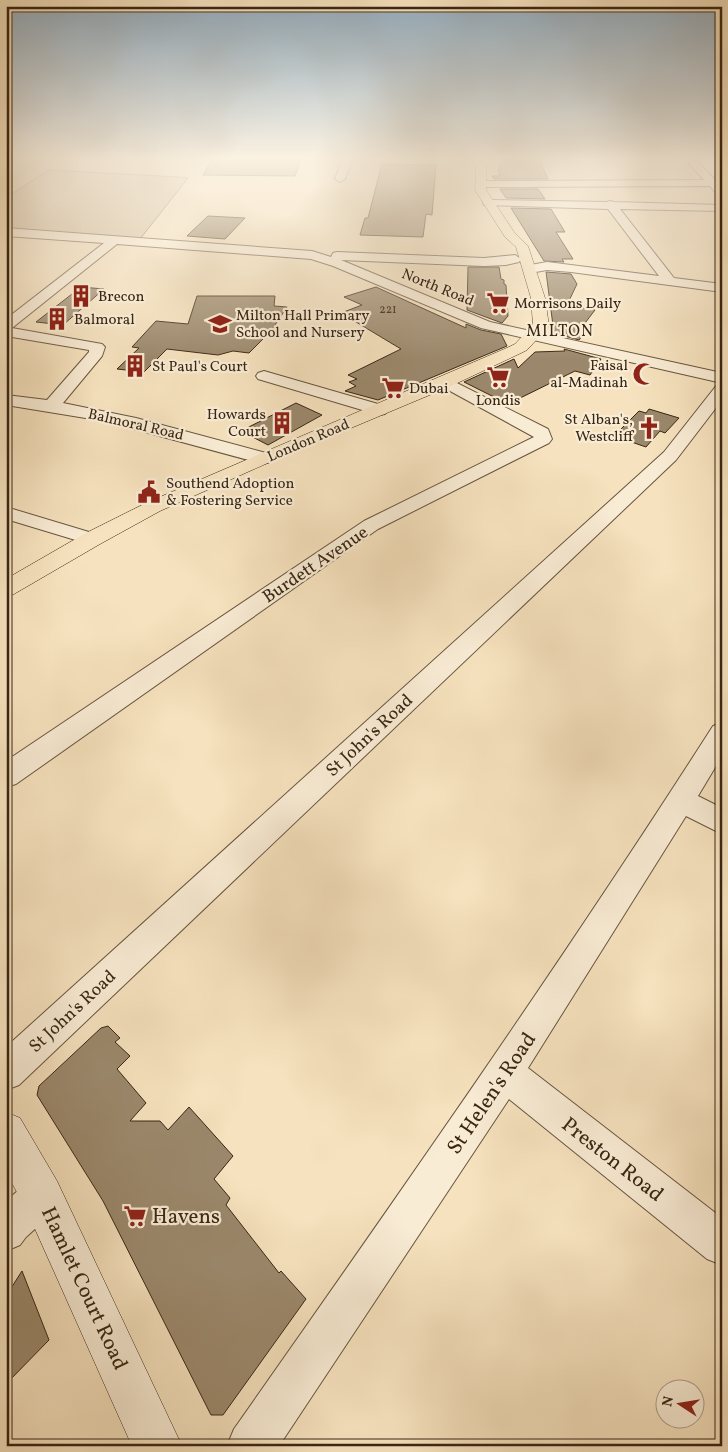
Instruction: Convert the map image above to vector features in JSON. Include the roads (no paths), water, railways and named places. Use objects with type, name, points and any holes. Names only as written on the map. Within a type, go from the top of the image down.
[{"type":"main road","name":"London Road","points":[[6,589],[92,539],[153,507],[263,458],[445,382],[521,347],[541,326],[538,298],[522,246],[509,234],[503,225]]},
{"type":"main road","name":"London Road","points":[[509,234],[510,247],[515,259],[521,290]]},
{"type":"main road","points":[[525,316],[531,336]]},
{"type":"street","points":[[626,225],[670,281]]},
{"type":"street","name":"North Road","points":[[6,232],[312,254],[486,325],[722,378]]},
{"type":"street","points":[[6,243],[21,233]]},
{"type":"street","points":[[6,326],[115,240]]},
{"type":"street","points":[[312,254],[484,262],[515,259]]},
{"type":"street","points":[[530,269],[546,266],[571,268],[722,288]]},
{"type":"street","points":[[6,332],[97,347],[97,353],[52,405]]},
{"type":"street","points":[[264,376],[379,410]]},
{"type":"street","name":"Burdett Avenue","points":[[6,776],[372,525],[543,439],[542,433],[445,382]]},
{"type":"street","name":"St John's Road","points":[[6,1072],[609,510],[670,456],[722,389]]},
{"type":"street","name":"Balmoral Road","points":[[6,400],[52,405],[180,434],[263,458]]},
{"type":"street","points":[[6,513],[92,539]]},
{"type":"street","name":"St Helen's Road","points":[[251,1446],[505,1073],[722,734]]},
{"type":"street","points":[[681,800],[722,822]]},
{"type":"street","name":"Preston Road","points":[[505,1073],[722,1244]]},
{"type":"street","name":"Hamlet Court Road","points":[[6,1132],[42,1196],[157,1446]]},
{"type":"street","points":[[6,1231],[12,1223],[42,1196]]},
{"type":"place","name":"Brecon","points":[[81,296]]},
{"type":"place","name":"Morrisons Daily","points":[[498,303]]},
{"type":"place","name":"Balmoral","points":[[57,319]]},
{"type":"place","name":"Milton Hall Primary School and Nursery","points":[[220,324]]},
{"type":"place","name":"St Paul's Court","points":[[135,366]]},
{"type":"place","name":"Faisal al-Madinah","points":[[644,374]]},
{"type":"place","name":"Londis","points":[[498,377]]},
{"type":"place","name":"Dubai","points":[[393,388]]},
{"type":"place","name":"Howards Court","points":[[282,423]]},
{"type":"place","name":"St Alban's, Westcliff","points":[[649,428]]},
{"type":"place","name":"Southend Adoption & Fostering Service","points":[[149,492]]},
{"type":"place","name":"Havens","points":[[135,1216]]},
{"type":"district","name":"MILTON","points":[[560,330]]}]
